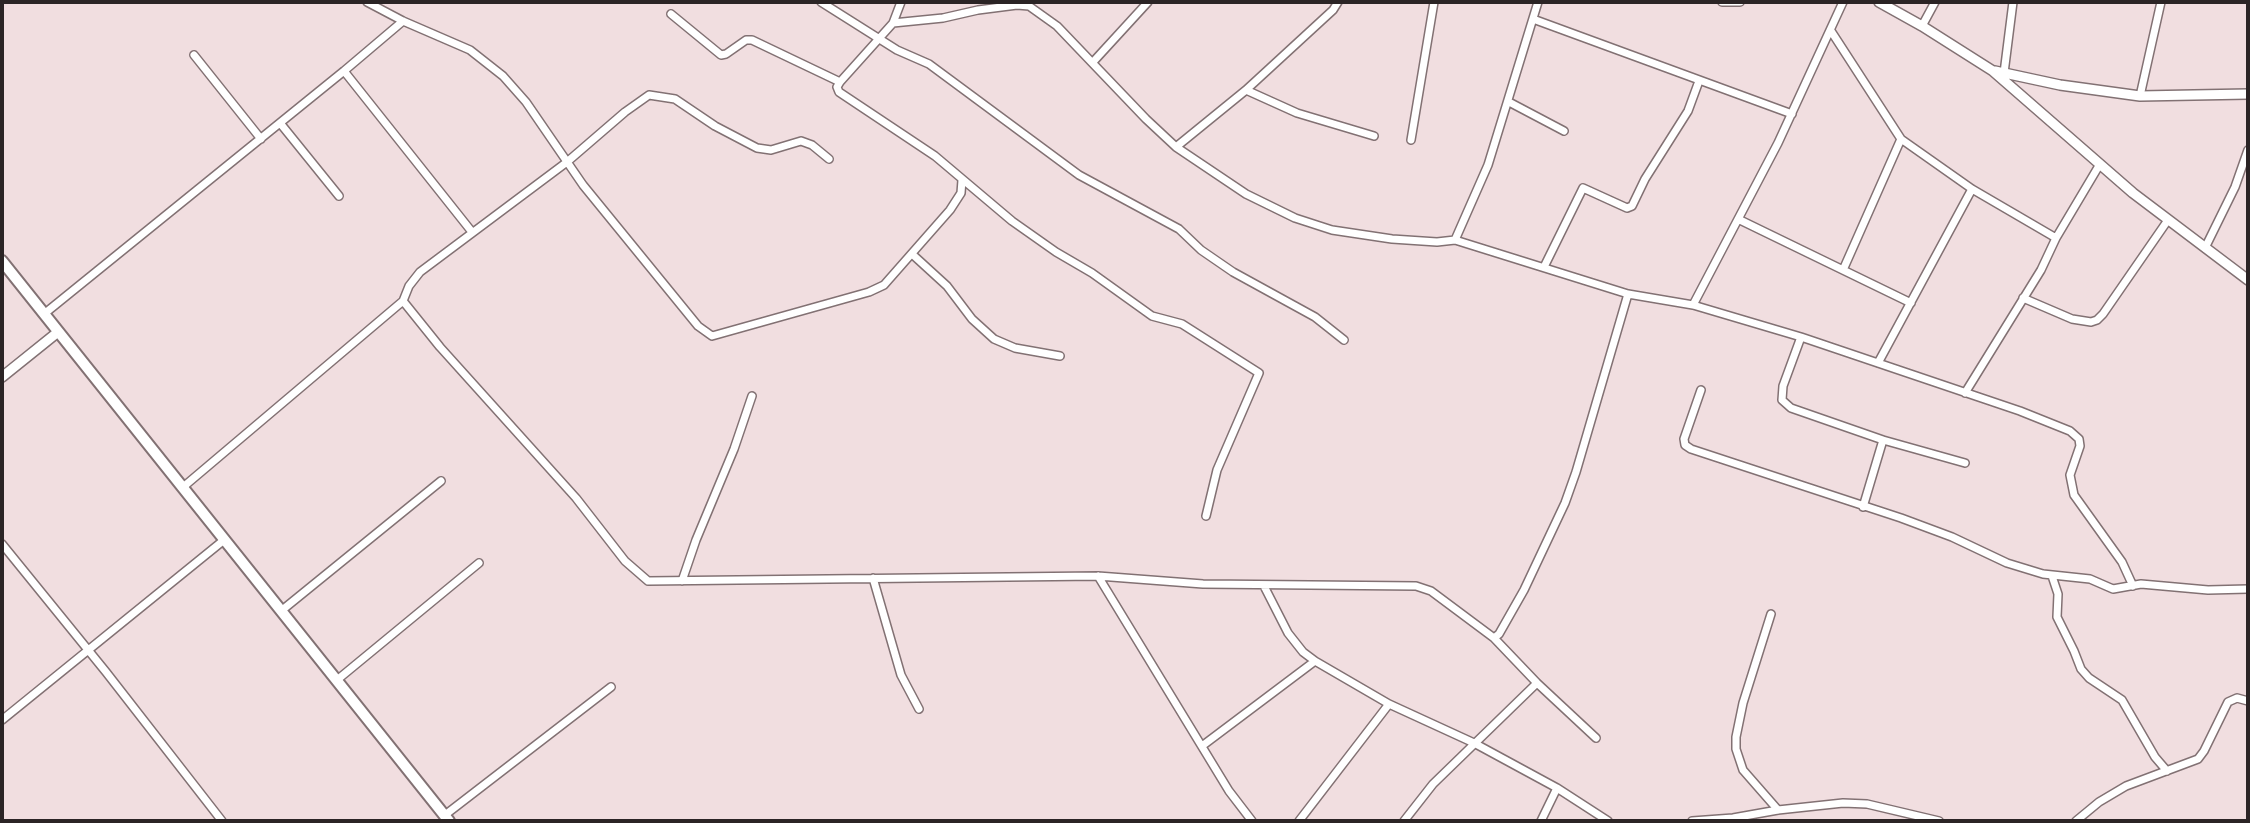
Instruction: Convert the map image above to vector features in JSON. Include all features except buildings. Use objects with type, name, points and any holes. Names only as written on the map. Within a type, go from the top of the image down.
[{"type":"highway","points":[[2,261],[447,818]]},
{"type":"street","points":[[367,2],[470,50],[503,76],[526,102],[567,162],[698,326],[712,336],[869,292],[884,285],[950,210],[961,193],[962,180]]},
{"type":"street","points":[[821,2],[897,50],[929,64],[1079,175],[1179,229],[1200,250],[1233,272],[1315,317],[1344,340]]},
{"type":"street","points":[[901,2],[893,23],[840,82],[837,87],[841,94],[902,132],[954,170],[962,180],[1012,221],[1152,316],[1182,324],[1258,372],[1217,470],[1206,516]]},
{"type":"street","points":[[978,10],[987,2]]},
{"type":"street","points":[[1093,62],[1148,2]]},
{"type":"street","points":[[1176,147],[1246,90],[1333,10],[1338,2]]},
{"type":"street","points":[[1411,140],[1434,2]]},
{"type":"street","points":[[1455,240],[1488,165],[1538,2]]},
{"type":"street","points":[[1722,2],[1740,2]]},
{"type":"street","points":[[1693,305],[1740,220],[1843,2]]},
{"type":"street","points":[[1879,2],[1993,71],[2168,220],[2248,280]]},
{"type":"street","points":[[1922,26],[1934,2]]},
{"type":"street","points":[[2004,73],[2014,2]]},
{"type":"street","points":[[2140,96],[2161,2]]},
{"type":"street","points":[[893,23],[943,18],[1000,5],[1029,6],[1042,14],[1093,62],[1176,147],[1246,194],[1295,218],[1332,230],[1391,239],[1437,242],[1455,240],[1628,295],[1693,305],[1801,337],[2070,431],[2079,439],[2080,446],[2070,475],[2071,488],[2122,562],[2133,586]]},
{"type":"street","points":[[671,14],[721,55],[746,40],[752,40],[840,82]]},
{"type":"street","points":[[1533,19],[1792,114]]},
{"type":"street","points":[[44,314],[344,71],[402,20]]},
{"type":"street","points":[[1831,31],[1900,139],[1972,189],[2056,238]]},
{"type":"street","points":[[194,55],[261,139]]},
{"type":"street","points":[[344,71],[472,232]]},
{"type":"street","points":[[1993,71],[2060,85],[2140,96],[2248,94]]},
{"type":"street","points":[[1544,267],[1583,188],[1627,208],[1632,206],[1645,179],[1688,111],[1699,81]]},
{"type":"street","points":[[1246,90],[1297,114],[1374,136]]},
{"type":"street","points":[[182,488],[403,301],[419,272],[567,162],[649,95],[675,99],[715,126],[757,148],[771,150],[801,141],[812,145],[829,159]]},
{"type":"street","points":[[1509,102],[1564,131]]},
{"type":"street","points":[[280,123],[339,196]]},
{"type":"street","points":[[1843,270],[1900,139]]},
{"type":"street","points":[[2205,248],[2235,187],[2248,150]]},
{"type":"street","points":[[1965,393],[2041,270],[2056,238],[2100,164]]},
{"type":"street","points":[[1878,363],[1972,189]]},
{"type":"street","points":[[1740,220],[1911,303]]},
{"type":"street","points":[[2023,298],[2072,319],[2091,322],[2097,320],[2168,220]]},
{"type":"street","points":[[912,254],[947,286],[972,319],[995,339],[1015,348],[1060,356]]},
{"type":"street","points":[[1494,638],[1524,590],[1565,503],[1628,295]]},
{"type":"street","points":[[403,301],[440,347],[576,498],[638,574],[648,581],[1098,576],[1191,584],[1416,586],[1431,592],[1494,638],[1596,738]]},
{"type":"street","points":[[2,377],[58,332]]},
{"type":"street","points":[[1801,337],[1783,386],[1782,400],[1791,408],[1883,440],[1965,463]]},
{"type":"street","points":[[1701,390],[1684,439],[1685,445],[1691,449],[1952,537],[2007,563],[2056,576],[2090,579],[2113,589],[2151,585],[2208,590],[2248,589]]},
{"type":"street","points":[[682,580],[752,396]]},
{"type":"street","points":[[1863,507],[1883,440]]},
{"type":"street","points":[[281,611],[441,481]]},
{"type":"street","points":[[2,720],[224,540]]},
{"type":"street","points":[[2,544],[222,821]]},
{"type":"street","points":[[337,680],[480,563]]},
{"type":"street","points":[[1098,576],[1229,792],[1250,819],[1240,821]]},
{"type":"street","points":[[2056,576],[2057,617],[2081,669],[2089,678],[2122,700],[2155,757],[2167,771]]},
{"type":"street","points":[[873,578],[901,675],[919,709]]},
{"type":"street","points":[[1264,586],[1288,633],[1303,652],[1315,661],[1390,704],[1474,743],[1557,788],[1608,821]]},
{"type":"street","points":[[1770,614],[1743,703],[1736,737],[1743,770],[1778,810]]},
{"type":"street","points":[[1202,746],[1315,661]]},
{"type":"street","points":[[1404,821],[1433,784],[1537,683]]},
{"type":"street","points":[[447,818],[611,687]]},
{"type":"street","points":[[2076,821],[2099,802],[2126,786],[2191,763],[2201,756],[2228,702],[2237,698],[2248,701]]},
{"type":"street","points":[[1299,821],[1390,704]]},
{"type":"street","points":[[1541,821],[1557,788]]},
{"type":"street","points":[[1692,821],[1843,803],[1867,804],[1939,821]]}]
